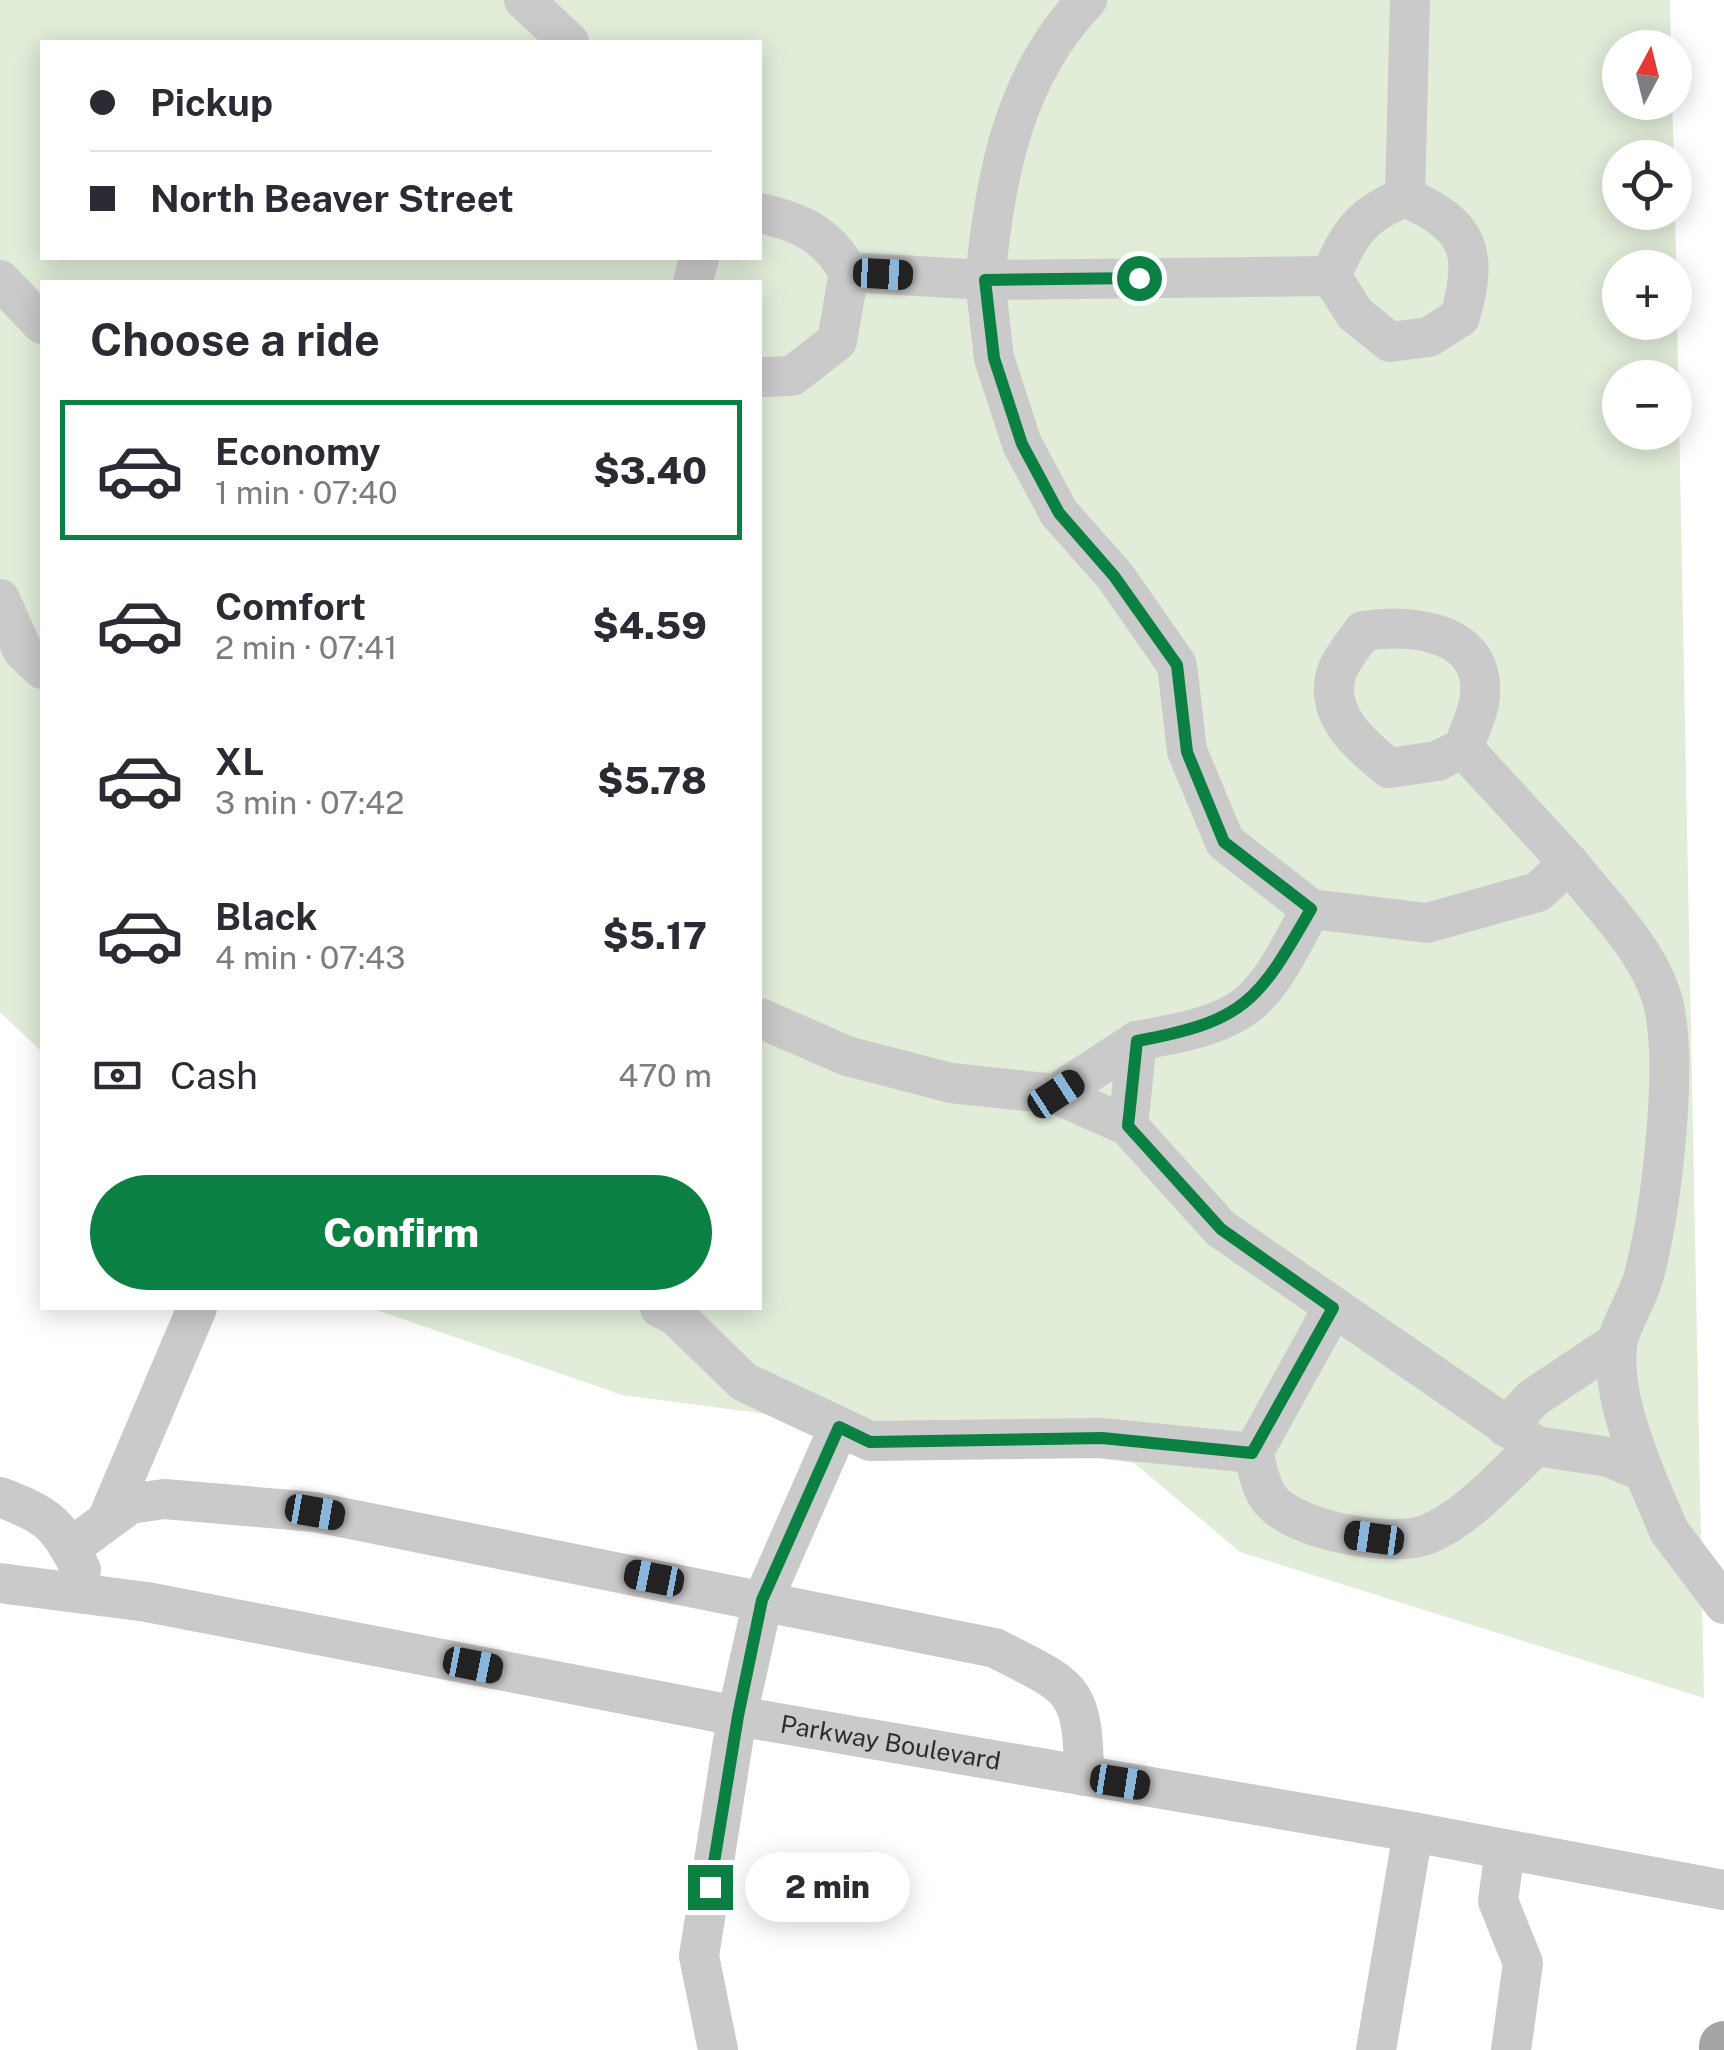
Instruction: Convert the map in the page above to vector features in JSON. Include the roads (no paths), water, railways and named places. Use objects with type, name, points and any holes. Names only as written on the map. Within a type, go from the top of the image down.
[{"type":"street","points":[[524,0],[566,40]]},
{"type":"street","points":[[1087,0],[1063,25],[1011,123],[991,224],[985,280],[994,358],[1022,444],[1059,513],[1114,576],[1177,665],[1187,752],[1224,842],[1311,909],[1427,923],[1538,892],[1569,863]]},
{"type":"street","points":[[1405,197],[1410,0]]},
{"type":"street","points":[[1405,197],[1434,210],[1462,234],[1472,275],[1460,317],[1429,337],[1390,342],[1355,314],[1331,276],[1350,233],[1382,206],[1405,197]]},
{"type":"street","points":[[762,213],[790,220],[831,243],[849,272],[837,341],[792,376],[762,378]]},
{"type":"street","points":[[849,272],[985,280],[1331,276]]},
{"type":"street","points":[[0,280],[40,322]]},
{"type":"street","points":[[0,599],[23,651],[40,667]]},
{"type":"street","points":[[1333,1308],[1252,1453],[1268,1498],[1286,1513],[1352,1536],[1396,1542],[1425,1536],[1452,1522],[1521,1436],[1533,1398],[1617,1342],[1637,1303],[1653,1244],[1667,1111],[1663,1002],[1632,944],[1569,863],[1463,748]]},
{"type":"street","points":[[1056,1094],[1137,1041],[1192,1031],[1247,1005],[1282,960],[1311,909]]},
{"type":"street","points":[[762,1019],[847,1056],[951,1083],[1056,1094],[1128,1126],[1221,1229],[1521,1436],[1609,1457],[1644,1472]]},
{"type":"street","points":[[1128,1126],[1137,1041]]},
{"type":"street","points":[[107,1520],[196,1310]]},
{"type":"street","points":[[664,1310],[675,1316],[744,1382],[870,1442],[1102,1438],[1252,1453]]},
{"type":"street","points":[[1617,1342],[1622,1412],[1644,1472],[1669,1531],[1724,1604]]},
{"type":"street","points":[[718,2050],[699,1956],[738,1716],[762,1600],[839,1427]]},
{"type":"street","points":[[0,1497],[34,1510],[61,1529],[91,1592]]},
{"type":"street","points":[[70,1548],[130,1504],[164,1499],[315,1512],[995,1648],[1060,1682],[1083,1716],[1084,1776]]},
{"type":"street","name":"Parkway Boulevard","points":[[0,1584],[91,1592],[738,1716],[1724,1890]]},
{"type":"street","points":[[1376,2050],[1412,1832]]},
{"type":"street","points":[[1505,1849],[1498,1902],[1524,1963],[1511,2050]]}]
